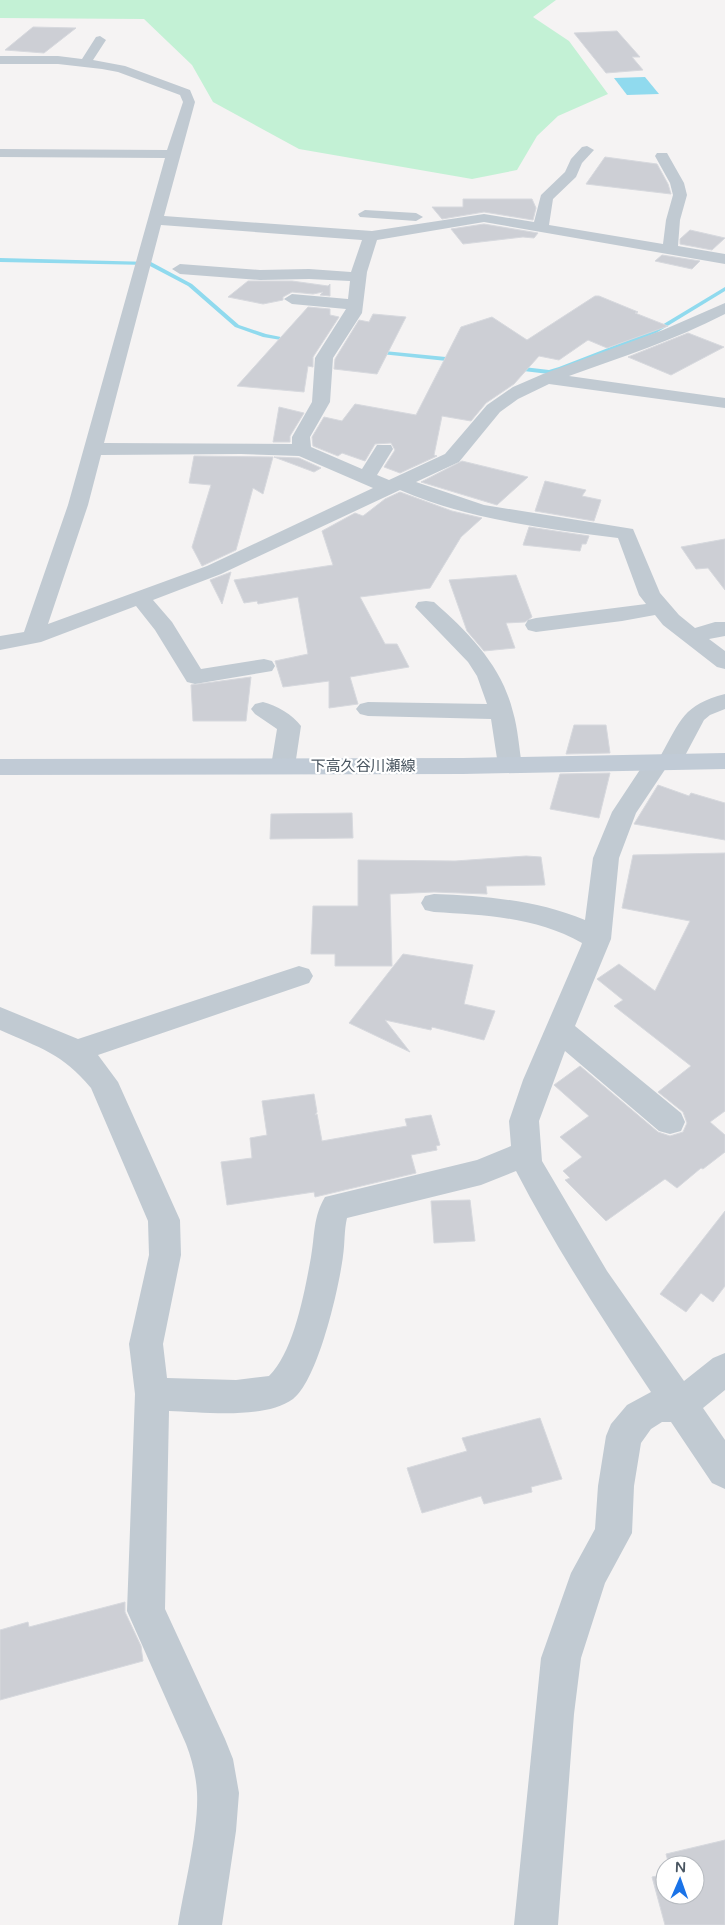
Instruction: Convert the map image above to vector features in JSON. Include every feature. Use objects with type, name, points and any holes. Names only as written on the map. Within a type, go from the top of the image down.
[{"type":"main road","name":"下高久谷川瀬線","points":[[0,768],[510,765],[725,761]]},
{"type":"street","points":[[86,62],[100,40]]},
{"type":"street","points":[[7,60],[28,47]]},
{"type":"street","points":[[7,60],[86,62],[121,69],[188,97],[189,102],[173,154],[78,505],[33,636]]},
{"type":"street","points":[[541,227],[546,198],[571,174],[576,162],[587,150]]},
{"type":"street","points":[[0,153],[173,154]]},
{"type":"street","points":[[662,156],[677,183],[680,195],[673,220],[670,249]]},
{"type":"street","points":[[365,214],[418,215],[444,224]]},
{"type":"street","points":[[156,220],[205,222],[371,236],[390,235],[470,218],[484,218],[725,259]]},
{"type":"street","points":[[302,450],[301,437],[321,402],[324,358],[354,313],[358,277],[371,236]]},
{"type":"street","points":[[180,269],[252,267],[309,274],[358,277]]},
{"type":"street","points":[[292,299],[355,305]]},
{"type":"street","points":[[0,644],[33,636],[214,570],[452,458],[463,447],[482,418],[511,395],[547,378],[648,340],[725,308]]},
{"type":"street","points":[[547,378],[725,403]]},
{"type":"street","points":[[93,449],[142,447],[302,450],[366,478],[499,515],[626,533],[650,595],[671,620],[725,662]]},
{"type":"street","points":[[366,478],[384,449]]},
{"type":"street","points":[[140,598],[164,627],[194,677],[264,666]]},
{"type":"street","points":[[426,607],[452,629],[482,663],[492,681],[502,712],[510,765]]},
{"type":"street","points":[[536,625],[622,615],[660,607]]},
{"type":"street","points":[[698,640],[699,634],[704,631],[725,629]]},
{"type":"street","points":[[725,701],[702,710],[695,716],[664,761],[624,812],[606,858],[597,939],[524,1121],[527,1162],[565,1231],[595,1281],[725,1471]]},
{"type":"street","points":[[263,709],[289,726],[283,766]]},
{"type":"street","points":[[368,709],[502,712]]},
{"type":"street","points":[[434,903],[502,907],[532,912],[566,922],[597,939]]},
{"type":"street","points":[[74,1052],[299,976]]},
{"type":"street","points":[[0,1018],[67,1047],[104,1082],[155,1204],[164,1220],[165,1255],[146,1344],[152,1394],[144,1591],[146,1611],[205,1738],[212,1759],[218,1793],[215,1831],[200,1925]]},
{"type":"street","points":[[560,1030],[670,1122]]},
{"type":"street","points":[[152,1394],[258,1395],[281,1387],[294,1371],[313,1315],[330,1244],[330,1214],[336,1207],[481,1172],[527,1153]]},
{"type":"street","points":[[536,1925],[554,1714],[561,1658],[572,1621],[590,1573],[612,1533],[616,1486],[624,1436],[639,1417],[657,1406],[680,1405],[725,1370]]},
{"type":"green space","points":[[0,0],[556,0],[533,17],[569,41],[608,94],[558,116],[537,136],[517,170],[472,179],[299,149],[213,102],[192,65],[144,19],[0,18]]},
{"type":"water","points":[[645,77],[659,94],[627,95],[614,78]]},
{"type":"building","points":[[33,27],[76,28],[44,53],[5,50]]},
{"type":"building","points":[[617,31],[640,57],[632,57],[643,70],[606,73],[574,33]]},
{"type":"building","points":[[605,157],[657,164],[668,184],[671,194],[586,184]]},
{"type":"building","points":[[463,199],[532,199],[536,208],[533,220],[484,212],[442,219],[432,207],[463,207]]},
{"type":"building","points":[[484,224],[538,233],[534,238],[523,237],[463,244],[451,229]]},
{"type":"building","points":[[690,230],[725,238],[712,250],[680,244],[680,239]]},
{"type":"building","points":[[662,255],[700,261],[692,269],[655,261]]},
{"type":"building","points":[[248,281],[292,281],[328,286],[330,284],[330,296],[320,295],[323,292],[313,294],[292,292],[283,297],[283,300],[263,304],[228,297]]},
{"type":"building","points":[[595,296],[638,312],[635,313],[668,326],[607,348],[588,340],[559,360],[539,356],[514,384],[486,403],[471,421],[442,416],[434,455],[437,456],[400,473],[384,467],[395,450],[391,443],[375,444],[365,461],[342,453],[338,456],[313,446],[312,437],[324,417],[342,421],[355,404],[416,415],[461,327],[492,317],[527,340]]},
{"type":"building","points":[[308,307],[330,309],[330,315],[339,317],[313,357],[313,367],[308,366],[304,392],[237,386]]},
{"type":"building","points":[[373,314],[406,317],[377,374],[334,369],[335,359],[359,320],[369,322]]},
{"type":"building","points":[[688,333],[724,347],[671,375],[628,357]]},
{"type":"building","points":[[279,407],[304,413],[290,436],[290,442],[273,442]]},
{"type":"building","points":[[194,456],[273,457],[263,494],[253,488],[236,550],[202,566],[192,547],[211,485],[189,483]]},
{"type":"building","points":[[274,457],[299,458],[321,468],[314,472]]},
{"type":"building","points":[[462,461],[528,477],[497,505],[421,482]]},
{"type":"building","points":[[545,481],[586,490],[582,496],[601,500],[594,521],[535,511]]},
{"type":"building","points":[[400,492],[452,511],[482,518],[461,537],[430,588],[360,597],[385,644],[397,644],[409,667],[350,677],[358,704],[329,708],[329,681],[283,687],[275,661],[308,654],[298,597],[258,604],[257,601],[244,603],[234,580],[333,565],[322,531],[355,513],[363,516],[385,499]]},
{"type":"building","points":[[529,527],[589,536],[586,544],[582,544],[580,551],[523,545]]},
{"type":"building","points":[[725,539],[725,590],[708,568],[696,569],[681,547]]},
{"type":"building","points":[[231,572],[222,604],[210,580]]},
{"type":"building","points":[[516,575],[532,617],[525,622],[506,623],[515,648],[484,651],[467,631],[449,580]]},
{"type":"building","points":[[251,677],[246,721],[193,721],[191,685]]},
{"type":"building","points":[[574,725],[606,725],[610,753],[566,754]]},
{"type":"building","points":[[610,773],[599,818],[550,809],[560,774]]},
{"type":"building","points":[[658,785],[689,796],[691,793],[725,803],[725,840],[634,824]]},
{"type":"building","points":[[352,813],[353,838],[270,839],[271,814]]},
{"type":"building","points":[[725,853],[725,1111],[710,1122],[725,1135],[725,1152],[703,1169],[701,1168],[677,1188],[665,1179],[606,1221],[565,1180],[570,1178],[563,1171],[582,1157],[560,1137],[589,1116],[554,1085],[580,1066],[658,1132],[670,1136],[683,1132],[687,1123],[683,1112],[658,1092],[691,1066],[614,1006],[623,1000],[597,979],[619,964],[655,991],[690,921],[622,908],[633,855]]},
{"type":"building","points":[[526,856],[541,857],[545,885],[486,886],[487,894],[434,892],[390,894],[392,966],[335,966],[335,954],[311,954],[313,906],[358,906],[358,860],[455,861]]},
{"type":"building","points":[[403,954],[473,965],[464,1004],[495,1011],[484,1040],[432,1027],[431,1030],[385,1020],[410,1052],[349,1023]]},
{"type":"building","points":[[314,1094],[317,1112],[315,1115],[317,1114],[322,1141],[407,1126],[405,1119],[431,1115],[440,1145],[436,1146],[437,1150],[411,1155],[416,1173],[315,1197],[314,1192],[227,1205],[221,1162],[252,1158],[250,1138],[267,1135],[262,1101]]},
{"type":"building","points":[[470,1200],[475,1241],[434,1243],[431,1201]]},
{"type":"building","points":[[725,1211],[725,1286],[713,1302],[701,1293],[686,1312],[660,1294]]},
{"type":"building","points":[[540,1418],[562,1479],[531,1487],[532,1492],[484,1504],[481,1496],[422,1513],[407,1468],[467,1451],[462,1438]]},
{"type":"building","points":[[125,1602],[125,1612],[141,1646],[143,1661],[0,1700],[0,1630],[28,1622],[29,1627]]},
{"type":"building","points":[[725,1840],[725,1925],[665,1925],[660,1905],[705,1905],[705,1855],[666,1854]]},
{"type":"building","points":[[655,1876],[655,1888],[652,1877]]},
{"type":"waterway","points":[[0,260],[149,263],[190,285],[237,326],[265,336],[293,340]]},
{"type":"waterway","points":[[515,368],[549,372],[561,368],[654,332],[725,289]]},
{"type":"waterway","points":[[374,352],[456,360]]}]
